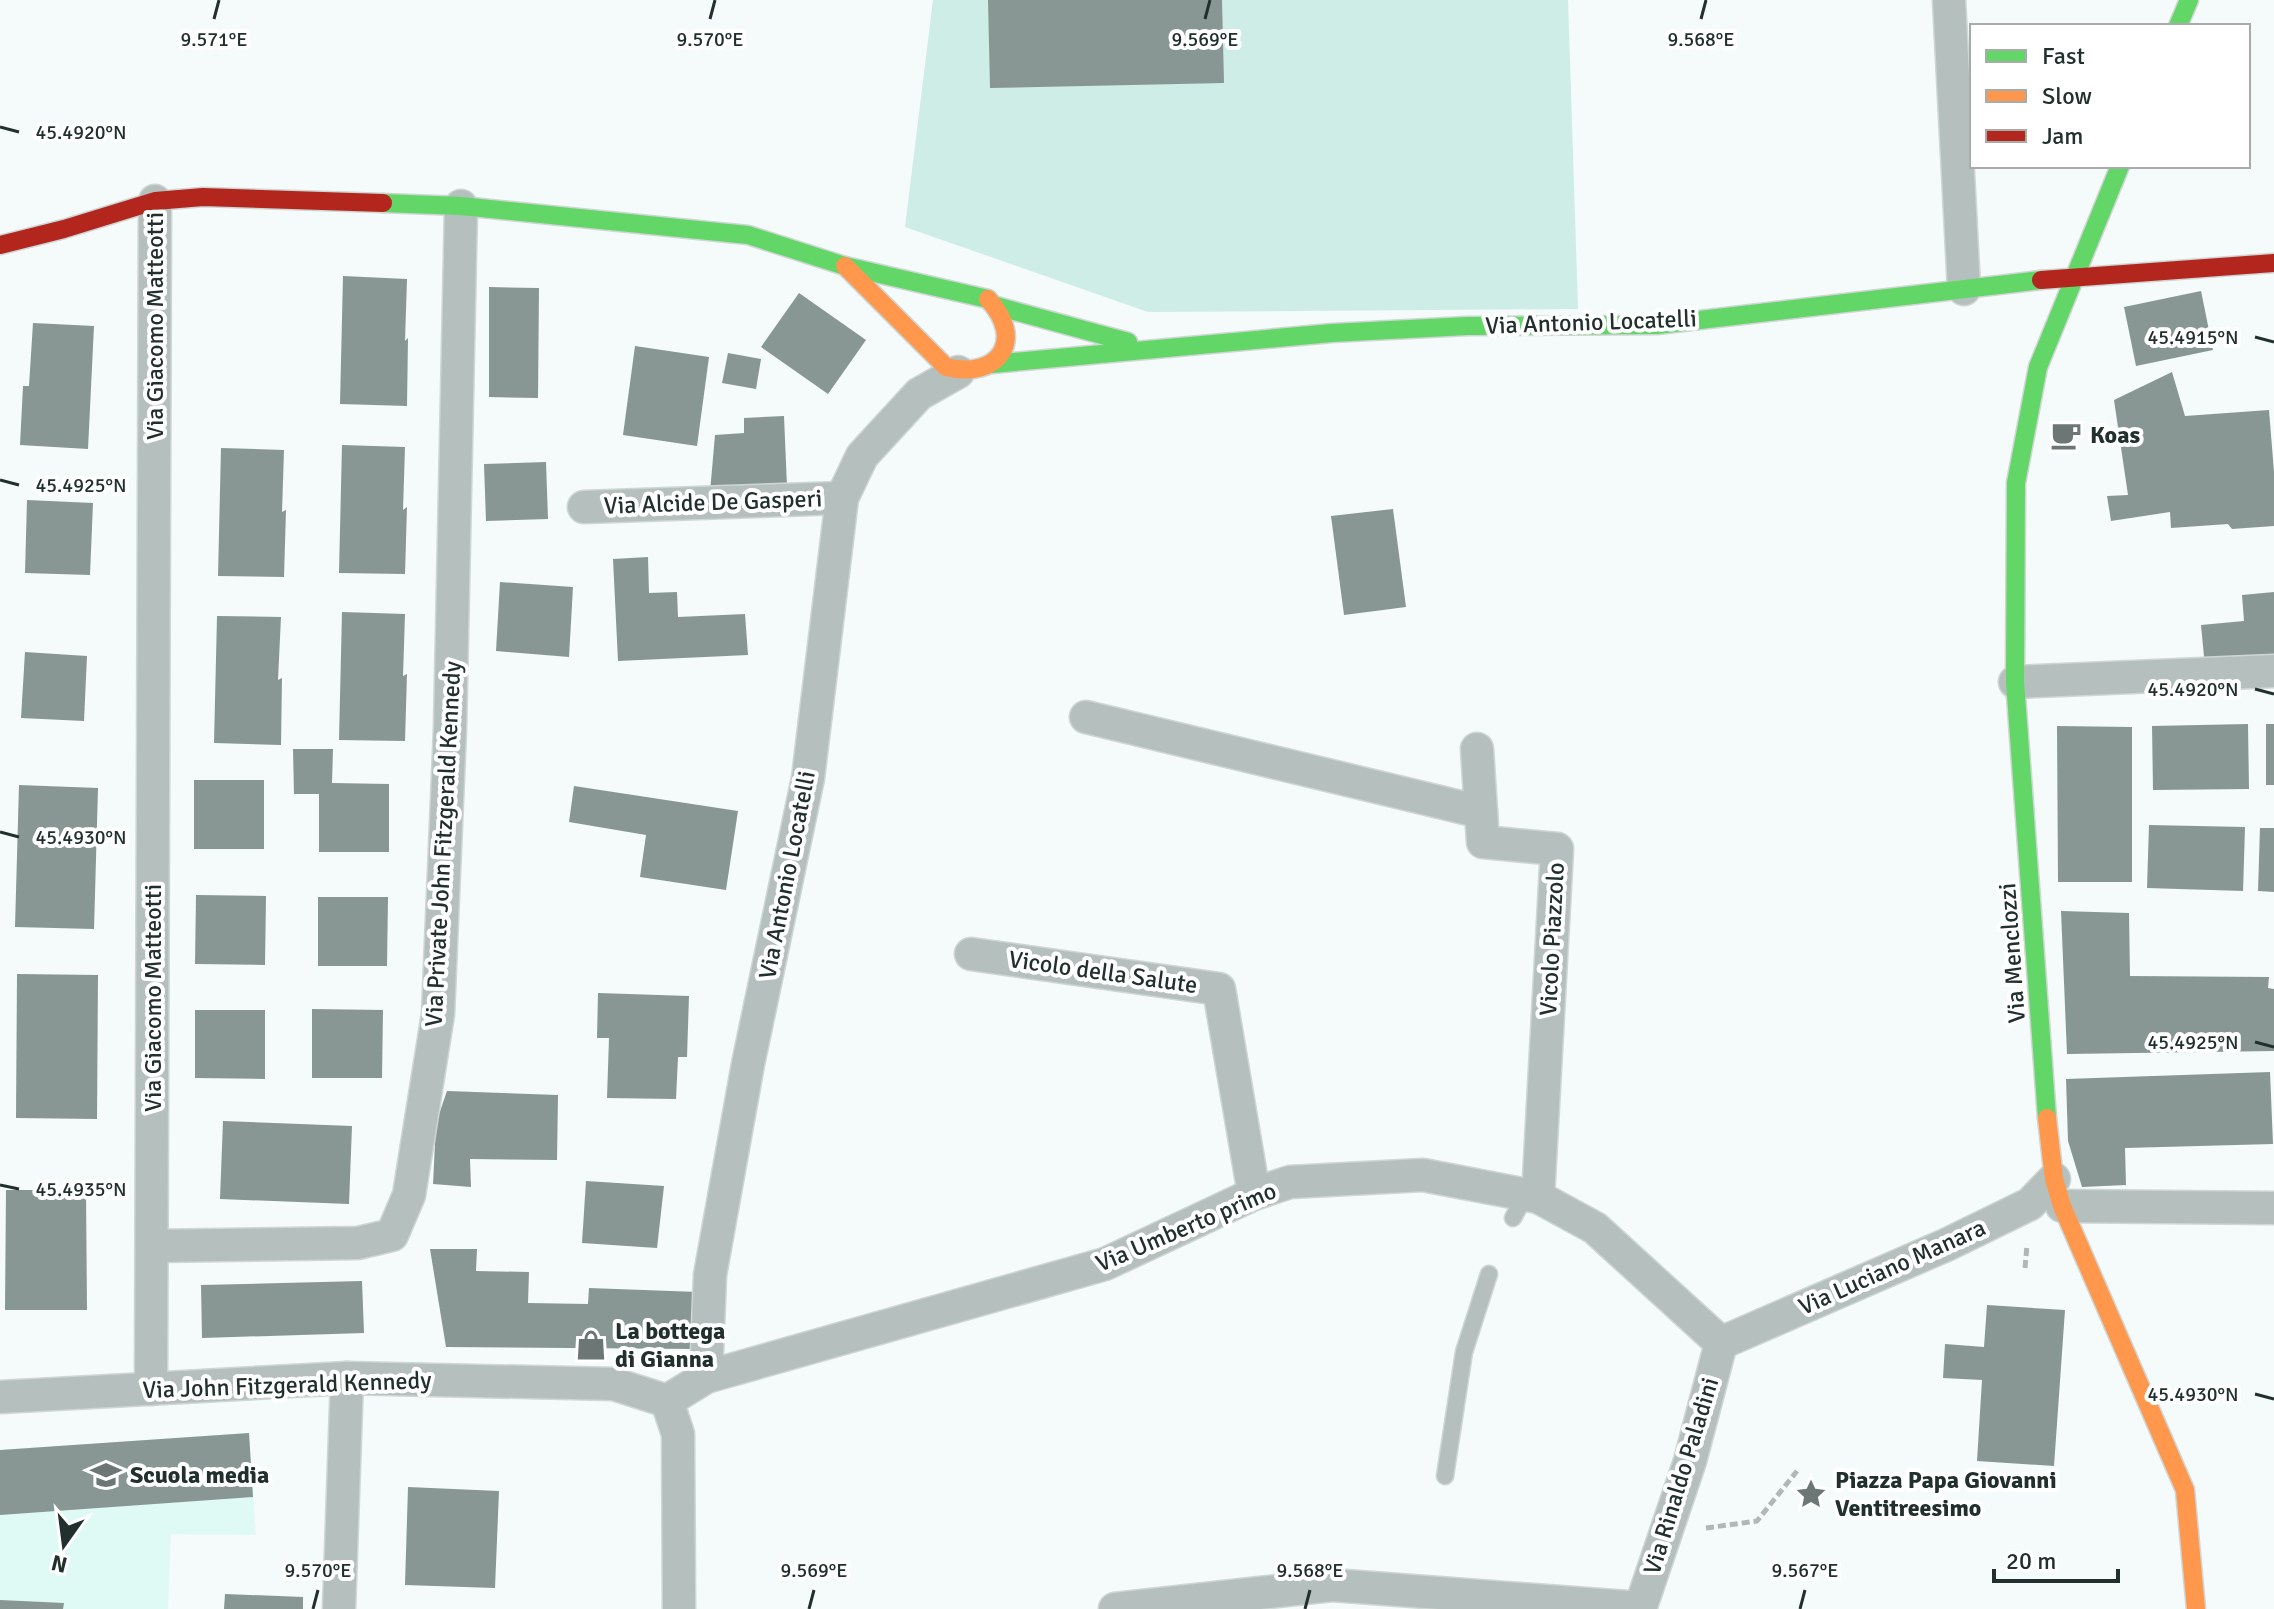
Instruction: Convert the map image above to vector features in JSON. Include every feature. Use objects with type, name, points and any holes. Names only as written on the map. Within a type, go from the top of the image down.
[{"type":"street","points":[[1949,0],[1964,289]]},
{"type":"street","points":[[2179,24],[2189,0]]},
{"type":"street","name":"Via Menclozzi","points":[[2119,168],[2038,367],[2016,483],[2015,682],[2049,1139],[2058,1192],[2185,1490],[2196,1609]]},
{"type":"street","name":"Via Giacomo Matteotti","points":[[151,1389],[155,201],[203,197],[461,206],[748,235],[845,266],[952,290]]},
{"type":"street","points":[[0,245],[155,201]]},
{"type":"street","name":"Via Private John Fitzgerald Kennedy","points":[[152,1246],[358,1243],[392,1235],[409,1195],[438,1014],[444,913],[461,206]]},
{"type":"street","name":"Via Antonio Locatelli","points":[[706,1377],[710,1275],[748,1064],[808,778],[842,498],[862,456],[919,394],[958,372],[981,370],[992,364],[1332,333],[1467,326],[1657,325],[2075,276],[2274,263]]},
{"type":"street","name":"Via Giacomo Matteotti","points":[[845,266],[946,367],[958,372]]},
{"type":"street","name":"Via Antonio Locatelli","points":[[952,290],[977,295],[996,306],[1153,349]]},
{"type":"street","points":[[992,364],[1001,354],[1007,329],[996,306]]},
{"type":"street","name":"Via Alcide De Gasperi","points":[[584,507],[842,498]]},
{"type":"street","points":[[2015,682],[2274,671]]},
{"type":"street","points":[[1086,717],[1481,812]]},
{"type":"street","name":"Vicolo Piazzolo","points":[[1477,749],[1483,842],[1557,849],[1526,1203]]},
{"type":"street","name":"Vicolo della Salute","points":[[971,954],[1219,989],[1254,1194]]},
{"type":"street","name":"Via Umberto primo","points":[[706,1377],[1105,1264],[1254,1194],[1290,1182],[1423,1175],[1526,1203],[1595,1228],[1721,1343]]},
{"type":"street","points":[[2058,1192],[2274,1208]]},
{"type":"street","name":"Via Luciano Manara","points":[[1721,1343],[1946,1245],[2058,1192]]},
{"type":"street","name":"Via Rinaldo Paladini","points":[[1640,1608],[1690,1461],[1721,1343]]},
{"type":"street","points":[[679,1609],[678,1434],[667,1401],[706,1377]]},
{"type":"street","points":[[339,1609],[347,1378]]},
{"type":"street","name":"Via John Fitzgerald Kennedy","points":[[0,1397],[347,1378],[614,1384],[667,1401]]},
{"type":"street","points":[[1115,1609],[1332,1585],[1640,1608]]},
{"type":"lane","points":[[1445,1476],[1464,1352],[1489,1274]]},
{"type":"path","points":[[1666,1534],[1757,1521],[1797,1471]]},
{"type":"shaded area","points":[[933,0],[1568,0],[1578,309],[1148,312],[905,227]]},
{"type":"shaded area","points":[[249,1433],[256,1535],[171,1534],[168,1609],[0,1609],[0,1450]]},
{"type":"building","points":[[988,0],[1222,0],[1224,83],[990,88]]},
{"type":"building","points":[[343,276],[407,279],[407,406],[340,404]]},
{"type":"building","points":[[489,287],[539,288],[538,398],[489,397]]},
{"type":"building","points":[[2201,291],[2213,350],[2136,366],[2124,307]]},
{"type":"building","points":[[799,293],[866,340],[828,394],[761,347]]},
{"type":"building","points":[[33,323],[94,326],[88,449],[20,445],[23,386],[29,386]]},
{"type":"building","points":[[635,346],[709,357],[697,446],[623,435]]},
{"type":"building","points":[[728,353],[761,359],[756,389],[722,383]]},
{"type":"building","points":[[2172,372],[2185,416],[2269,410],[2274,526],[2232,529],[2228,524],[2171,528],[2170,512],[2111,521],[2107,496],[2128,495],[2114,400]]},
{"type":"building","points":[[784,416],[787,487],[710,492],[715,435],[744,433],[744,418]]},
{"type":"building","points":[[342,445],[405,447],[405,574],[339,573]]},
{"type":"building","points":[[221,448],[284,450],[284,577],[218,576]]},
{"type":"building","points":[[546,462],[548,519],[486,521],[484,464]]},
{"type":"building","points":[[27,500],[93,503],[90,575],[25,573]]},
{"type":"building","points":[[1393,509],[1406,607],[1344,615],[1331,516]]},
{"type":"building","points":[[648,557],[649,593],[677,592],[678,617],[745,614],[748,655],[618,661],[613,559]]},
{"type":"building","points":[[500,582],[573,587],[569,657],[496,651]]},
{"type":"building","points":[[2274,592],[2274,660],[2205,667],[2201,625],[2244,621],[2242,595]]},
{"type":"building","points":[[342,612],[405,614],[405,741],[339,740]]},
{"type":"building","points":[[217,616],[281,617],[278,680],[282,678],[281,745],[214,743]]},
{"type":"building","points":[[25,652],[87,656],[84,721],[21,718]]},
{"type":"building","points":[[2248,724],[2249,789],[2153,790],[2152,726]]},
{"type":"building","points":[[2266,724],[2274,724],[2274,785],[2266,785]]},
{"type":"building","points":[[2057,726],[2132,727],[2132,882],[2058,882]]},
{"type":"building","points":[[293,749],[333,749],[332,783],[389,784],[389,852],[319,852],[319,794],[294,794]]},
{"type":"building","points":[[194,780],[264,780],[264,849],[194,849]]},
{"type":"building","points":[[19,785],[98,788],[94,929],[15,927]]},
{"type":"building","points":[[574,786],[738,811],[726,890],[640,877],[646,835],[569,822]]},
{"type":"building","points":[[2149,825],[2245,827],[2243,891],[2147,888]]},
{"type":"building","points":[[2260,828],[2274,828],[2274,892],[2258,891]]},
{"type":"building","points":[[196,895],[266,896],[265,965],[195,964]]},
{"type":"building","points":[[318,897],[388,897],[387,966],[318,966]]},
{"type":"building","points":[[2061,911],[2129,913],[2130,976],[2269,977],[2268,988],[2274,989],[2274,1051],[2067,1054]]},
{"type":"building","points":[[17,974],[98,975],[97,1119],[16,1118]]},
{"type":"building","points":[[598,993],[689,996],[687,1057],[678,1057],[676,1099],[607,1098],[609,1038],[597,1038]]},
{"type":"building","points":[[312,1009],[383,1010],[382,1078],[312,1078]]},
{"type":"building","points":[[195,1010],[265,1010],[265,1079],[195,1078]]},
{"type":"building","points":[[2270,1072],[2273,1144],[2125,1148],[2126,1185],[2082,1187],[2068,1141],[2066,1079]]},
{"type":"building","points":[[447,1091],[558,1095],[557,1160],[470,1159],[471,1187],[433,1184],[436,1123]]},
{"type":"building","points":[[223,1121],[352,1126],[349,1204],[220,1199]]},
{"type":"building","points":[[586,1181],[664,1186],[657,1248],[582,1243]]},
{"type":"building","points":[[6,1190],[86,1190],[87,1310],[5,1310]]},
{"type":"building","points":[[430,1249],[477,1249],[476,1271],[529,1272],[528,1303],[588,1304],[589,1288],[698,1292],[693,1349],[446,1347]]},
{"type":"building","points":[[362,1281],[364,1333],[202,1338],[201,1285]]},
{"type":"building","points":[[1987,1305],[2065,1310],[2054,1466],[1977,1461],[1982,1380],[1943,1378],[1945,1344],[1984,1347]]},
{"type":"building","points":[[249,1433],[253,1497],[0,1515],[0,1450]]},
{"type":"building","points":[[408,1487],[499,1491],[495,1588],[405,1585]]},
{"type":"building","points":[[225,1594],[303,1597],[303,1609],[224,1609]]},
{"type":"building","points":[[0,1600],[64,1603],[63,1609],[0,1609]]},
{"type":"traffic: fast","points":[[2179,24],[2189,0]]},
{"type":"traffic: fast","points":[[2047,1118],[2015,682],[2016,483],[2038,367],[2119,168]]},
{"type":"traffic: fast","points":[[383,203],[461,206],[748,235],[845,266],[988,299]]},
{"type":"traffic: fast","points":[[992,364],[1332,333],[1467,326],[1657,325],[2041,280]]},
{"type":"traffic: fast","points":[[996,306],[1128,342]]},
{"type":"traffic: slow","points":[[845,266],[946,367],[980,368],[993,362],[1001,353],[1005,329],[988,299]]},
{"type":"traffic: slow","points":[[2047,1118],[2054,1179],[2062,1206],[2185,1490],[2196,1609]]},
{"type":"traffic: jam","points":[[0,245],[155,201],[203,197],[383,203]]},
{"type":"traffic: jam","points":[[2041,280],[2274,263]]},
{"type":"place","name":"Koas","points":[[2066,435]]},
{"type":"place","name":"La bottega di Gianna","points":[[591,1345]]},
{"type":"place","name":"Scuola media","points":[[106,1475]]},
{"type":"place","name":"Piazza Papa Giovanni Ventitreesimo","points":[[1811,1494]]}]
